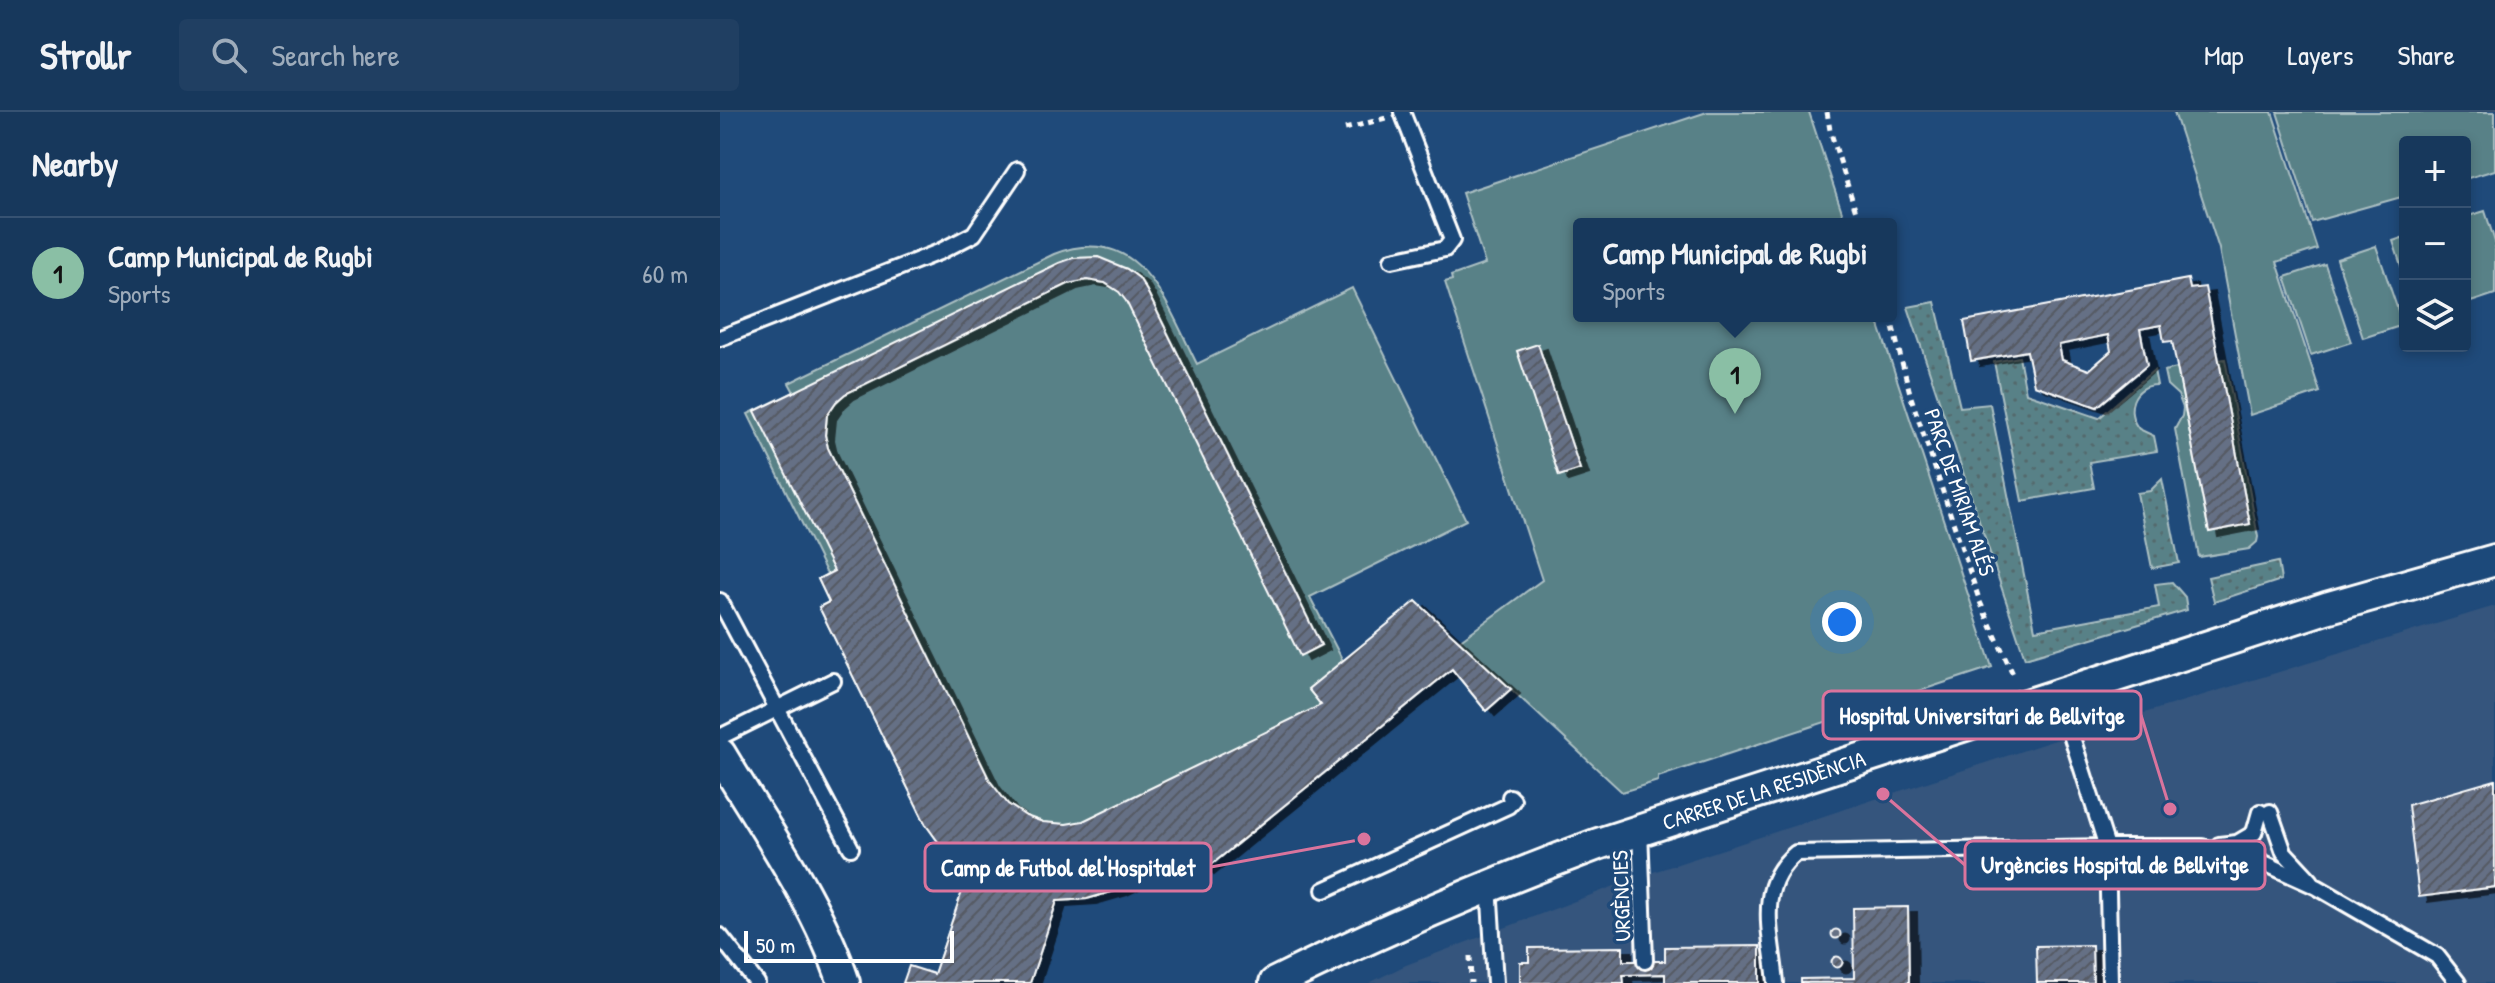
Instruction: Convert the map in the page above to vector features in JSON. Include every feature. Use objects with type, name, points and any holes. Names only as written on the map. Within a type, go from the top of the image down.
[{"type":"street","name":"CARRER DE LA RESIDÈNCIA","points":[[1275,983],[1355,943],[1489,884],[1640,830],[2059,697],[2326,608],[2495,560]]},
{"type":"street","points":[[720,754],[806,898],[844,983]]},
{"type":"lane","points":[[1392,260],[1445,249],[1452,240],[1402,113]]},
{"type":"lane","points":[[720,338],[939,252],[974,234],[1017,170]]},
{"type":"lane","points":[[720,601],[851,848]]},
{"type":"lane","points":[[720,737],[833,681]]},
{"type":"lane","points":[[2059,697],[2107,847],[2110,983]]},
{"type":"lane","points":[[1324,890],[1508,806],[1513,800],[1510,797]]},
{"type":"lane","points":[[1776,983],[1768,895],[1776,874],[1796,853],[2202,847],[2237,843],[2254,833],[2265,812],[2284,852],[2317,887]]},
{"type":"lane","name":"URGÈNCIES","points":[[1640,830],[1645,961]]},
{"type":"lane","points":[[2202,847],[2262,862],[2317,887],[2437,956],[2458,983]]},
{"type":"lane","points":[[1489,884],[1495,983]]},
{"type":"lane","points":[[720,936],[757,983]]},
{"type":"path","points":[[1827,112],[1858,218]]},
{"type":"path","points":[[1345,129],[1402,113]]},
{"type":"path","name":"PARC DE MIRIAM ALÉS","points":[[1892,322],[1911,397],[1980,602],[2013,674]]},
{"type":"shaded area","points":[[2495,606],[2495,983],[1369,983],[1406,965],[1641,876],[2049,742]]},
{"type":"green space","points":[[1707,112],[1809,112],[1844,218],[1573,218],[1573,322],[1878,322],[1992,667],[1658,777],[1658,781],[1622,792],[1511,689],[1486,711],[1452,669],[1205,870],[1195,853],[1111,892],[1057,901],[1030,983],[903,983],[934,974],[969,871],[939,843],[926,825],[819,607],[829,602],[818,579],[827,574],[748,414],[794,392],[789,383],[1054,254],[1084,247],[1109,249],[1129,258],[1146,274],[1174,316],[1197,364],[1352,288],[1466,520],[1310,597],[1343,661],[1416,601],[1459,641],[1542,580],[1445,282],[1452,280],[1451,276],[1485,264],[1462,193]]},
{"type":"green space","points":[[2174,112],[2272,112],[2317,249],[2277,262],[2320,392],[2250,415],[2219,249]]},
{"type":"green space","points":[[2277,112],[2495,112],[2495,170],[2471,177],[2471,136],[2399,136],[2399,198],[2312,222]]},
{"type":"green space","points":[[2485,211],[2495,242],[2495,294],[2471,302],[2471,280],[2471,215]]},
{"type":"green space","points":[[2399,239],[2399,260],[2393,241]]},
{"type":"green space","points":[[2376,246],[2399,313],[2399,326],[2363,338],[2337,259]]},
{"type":"green space","points":[[2325,264],[2351,342],[2311,355],[2285,277]]},
{"type":"green space","points":[[1935,302],[1960,407],[1990,404],[2035,630],[2159,607],[2155,584],[2172,582],[2185,597],[2187,610],[2025,658],[1908,307]]},
{"type":"green space","points":[[2019,357],[2026,393],[2099,418],[2154,370],[2157,385],[2142,389],[2137,394],[2133,400],[2132,415],[2139,429],[2154,436],[2157,451],[2089,462],[2094,488],[2022,501],[1994,362]]},
{"type":"green space","points":[[2225,359],[2258,537],[2249,549],[2199,557],[2175,429],[2183,408],[2178,395],[2167,385],[2164,371],[2177,368],[2209,532],[2250,523],[2219,360]]},
{"type":"green space","points":[[2162,479],[2179,563],[2152,568],[2137,493],[2150,491]]},
{"type":"green space","points":[[2278,562],[2281,580],[2214,602],[2208,577]]},
{"type":"building","points":[[1098,257],[1127,269],[1139,278],[1147,291],[1321,645],[1300,656],[1126,301],[1105,283],[1087,280],[1068,284],[845,394],[827,415],[825,435],[828,448],[990,781],[1008,804],[1026,816],[1043,822],[1066,824],[1083,821],[1321,705],[1308,689],[1416,601],[1511,689],[1486,711],[1452,669],[1205,870],[1195,853],[1118,890],[1087,899],[1057,901],[1030,983],[903,983],[909,966],[934,974],[969,871],[939,843],[926,825],[819,607],[829,602],[818,579],[834,571],[755,411],[1059,263],[1073,258]]},
{"type":"building","points":[[2188,279],[2190,289],[2205,287],[2250,524],[2209,532],[2172,341],[2164,342],[2161,325],[2140,329],[2147,365],[2097,407],[2034,385],[2027,351],[1971,361],[1964,321]],"holes":[[[2108,335],[2111,351],[2089,370],[2062,360],[2059,345]]]},
{"type":"building","points":[[1538,344],[1580,469],[1559,476],[1517,351]]},
{"type":"building","points":[[2495,780],[2495,887],[2419,897],[2408,805]]},
{"type":"building","points":[[1908,907],[1909,983],[1801,983],[1801,979],[1854,978],[1853,908]]},
{"type":"building","points":[[1836,929],[1841,934],[1836,939],[1831,934]]},
{"type":"building","points":[[2092,945],[2093,983],[2037,983],[2036,946]]},
{"type":"building","points":[[1760,946],[1760,983],[1665,983],[1665,974],[1623,975],[1624,983],[1520,983],[1520,962],[1529,962],[1529,948],[1623,947],[1623,961],[1665,961],[1665,947]]},
{"type":"building","points":[[1837,957],[1842,962],[1837,967],[1832,962]]},
{"type":"place","name":"Camp Municipal de Rugbi","points":[[1735,414]]},
{"type":"place","name":"Urgències Hospital de Bellvitge","points":[[1883,794]]},
{"type":"place","name":"Hospital Universitari de Bellvitge","points":[[2170,809]]},
{"type":"place","name":"Camp de Futbol del'Hospitalet","points":[[1364,839]]}]
